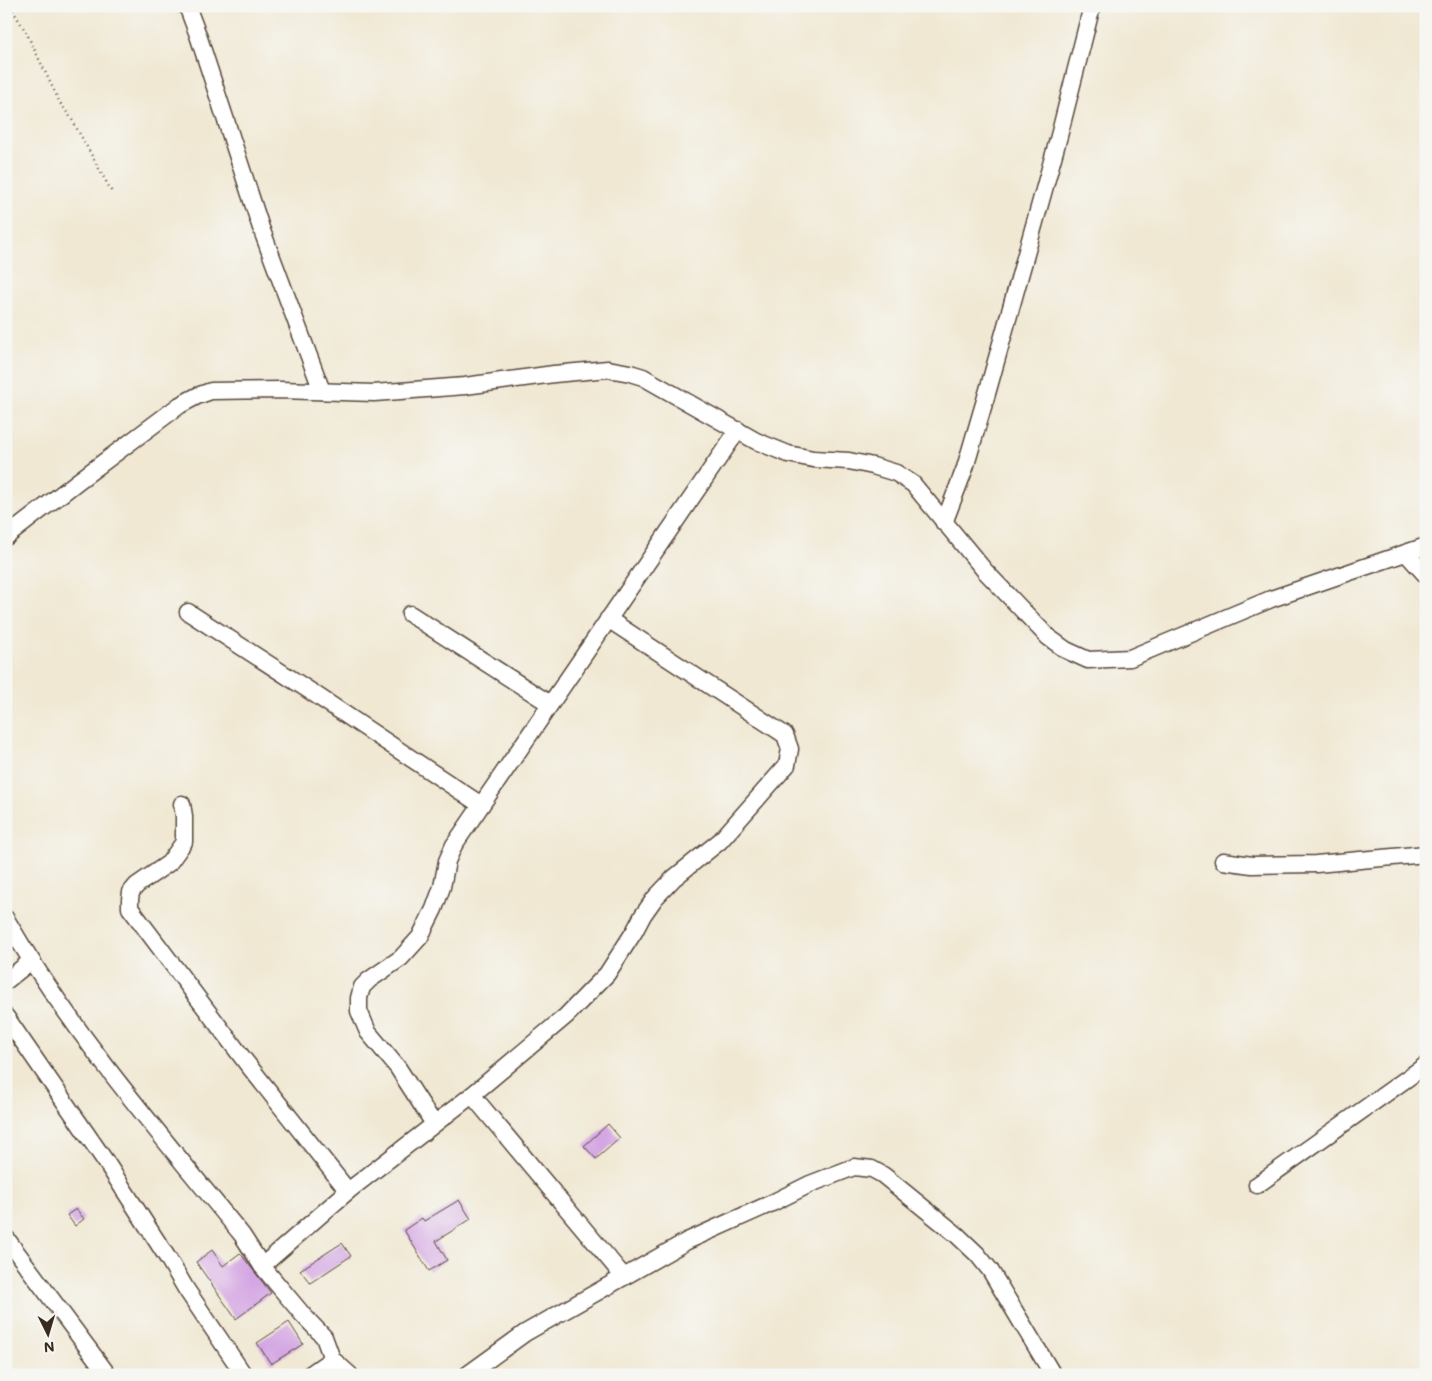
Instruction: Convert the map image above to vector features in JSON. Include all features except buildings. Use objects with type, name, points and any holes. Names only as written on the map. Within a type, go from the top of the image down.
[{"type":"street","points":[[187,6],[261,228],[322,391]]},
{"type":"street","points":[[944,523],[965,468],[988,390],[1056,146],[1092,6]]},
{"type":"street","points":[[6,538],[77,482],[180,406],[197,396],[211,391],[280,390],[374,393],[465,386],[608,369],[643,377],[756,441],[788,454],[849,461],[896,473],[913,484],[985,571],[1048,637],[1066,650],[1088,660],[1130,658],[1271,598],[1426,546]]},
{"type":"street","points":[[434,1124],[398,1068],[368,1032],[359,1011],[359,998],[362,987],[369,980],[402,958],[420,937],[434,909],[442,887],[447,861],[454,845],[738,430]]},
{"type":"street","points":[[1406,553],[1426,574]]},
{"type":"street","points":[[188,612],[481,805]]},
{"type":"street","points":[[410,614],[550,704]]},
{"type":"street","points":[[262,1266],[348,1191],[472,1095],[566,1016],[607,974],[655,898],[674,878],[720,841],[787,765],[790,749],[785,735],[608,619]]},
{"type":"street","points":[[182,804],[184,842],[170,863],[131,892],[130,908],[245,1061],[348,1191]]},
{"type":"street","points":[[1223,861],[1252,865],[1316,864],[1426,854]]},
{"type":"street","points":[[6,919],[31,961],[95,1053],[242,1235],[262,1266],[324,1337],[332,1359],[350,1375]]},
{"type":"street","points":[[6,981],[31,961]]},
{"type":"street","points":[[6,1017],[106,1162],[170,1260],[186,1289],[244,1375]]},
{"type":"street","points":[[1257,1185],[1426,1065]]},
{"type":"street","points":[[472,1095],[624,1277]]},
{"type":"street","points":[[471,1374],[526,1333],[687,1241],[810,1184],[854,1167],[872,1169],[882,1175],[913,1198],[977,1254],[990,1270],[1053,1375]]},
{"type":"street","points":[[6,1238],[108,1375]]},
{"type":"street","points":[[309,1375],[332,1359]]},
{"type":"path","points":[[10,6],[26,32],[60,103],[71,118],[113,194]]}]
